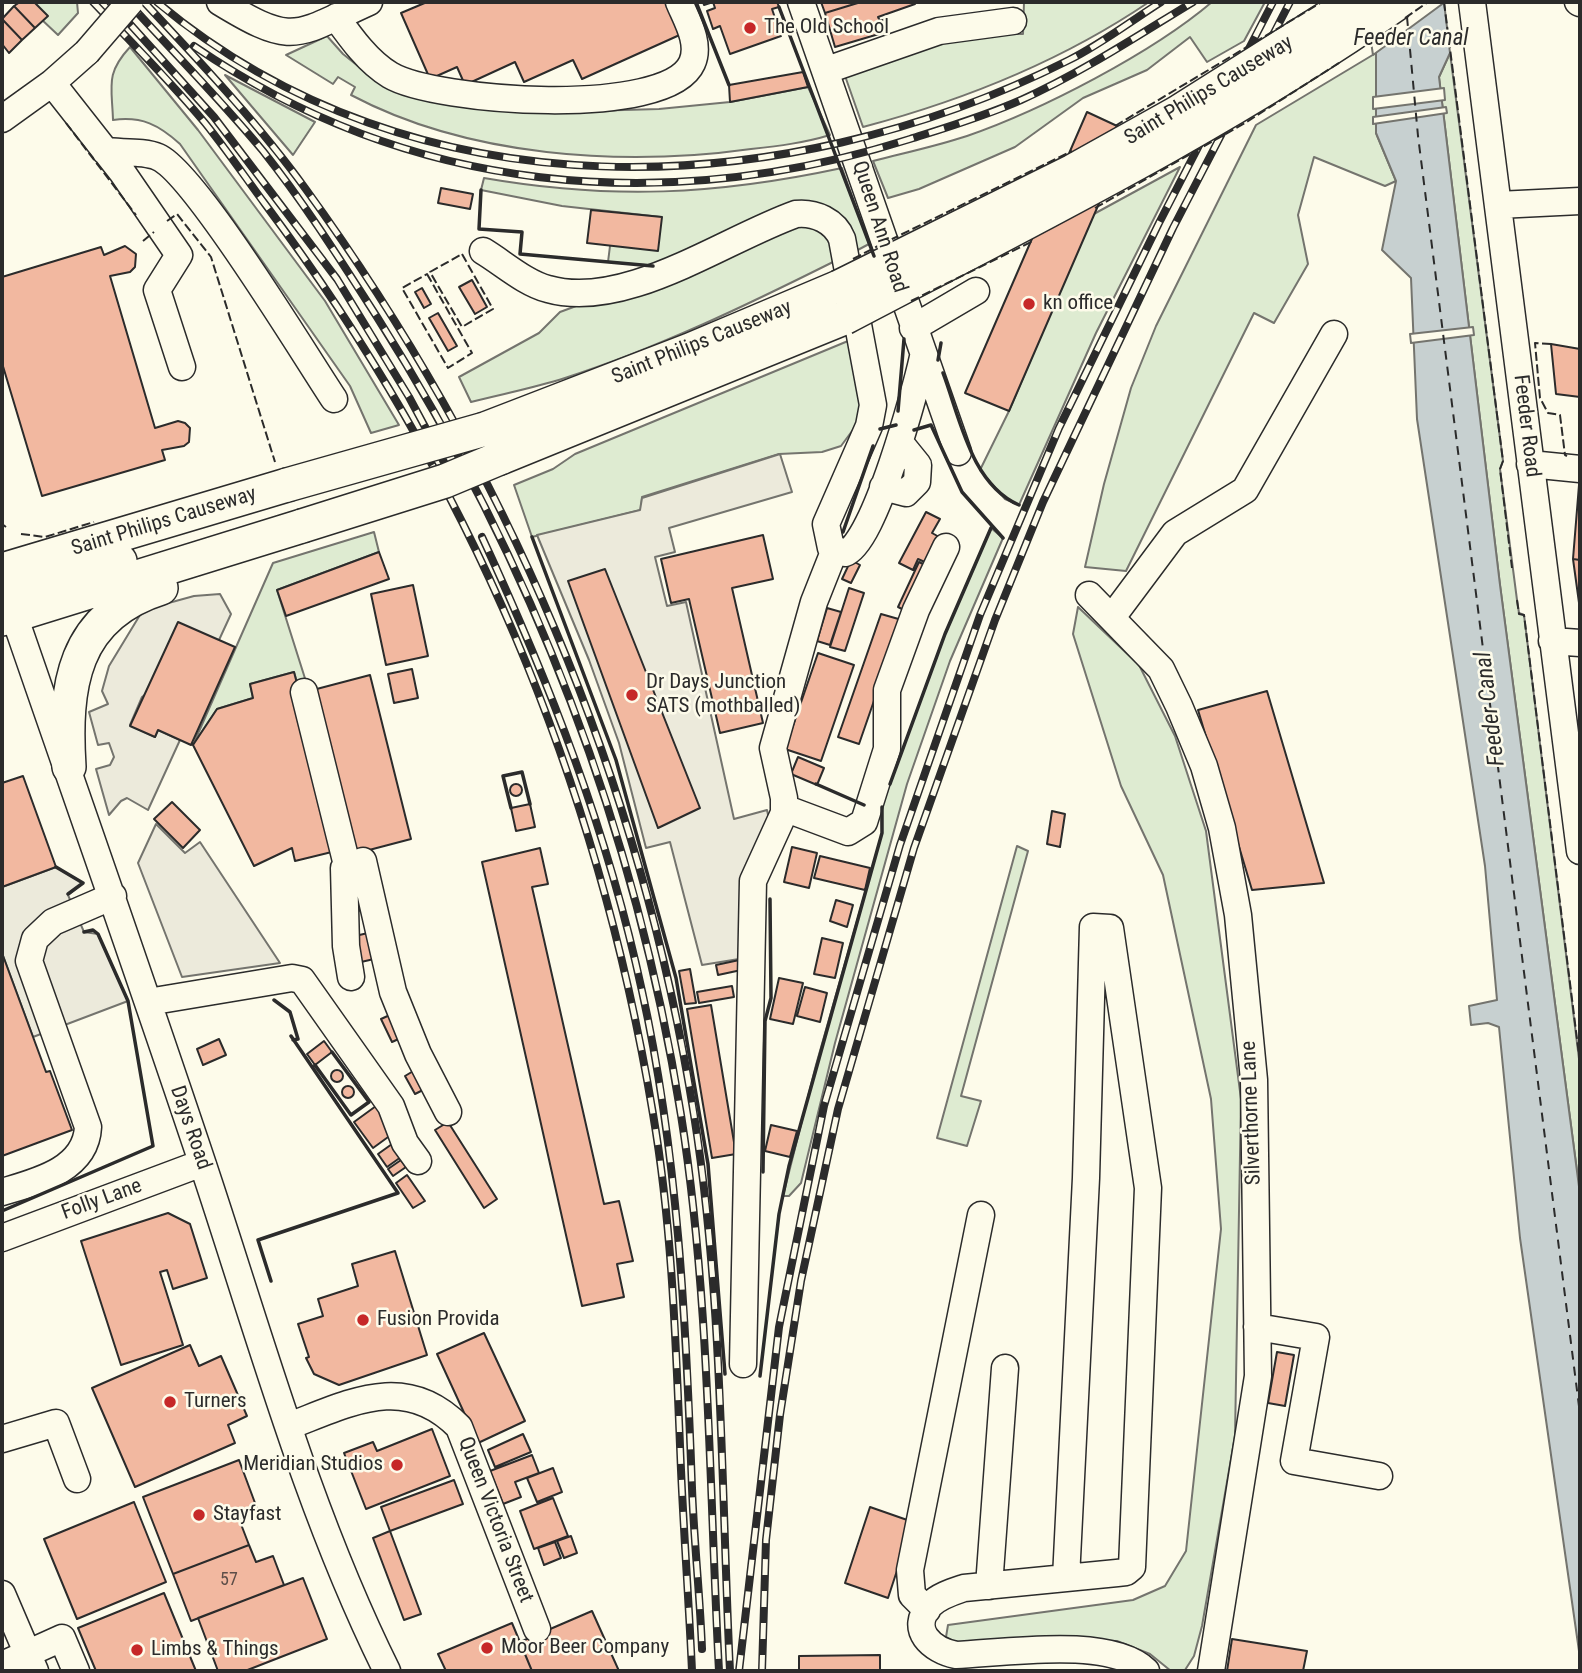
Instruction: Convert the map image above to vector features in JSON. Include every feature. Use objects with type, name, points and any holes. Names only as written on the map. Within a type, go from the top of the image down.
[{"type":"main road","name":"Saint Philips Causeway","points":[[842,302],[1177,113],[1353,2]]},
{"type":"main road","name":"Saint Philips Causeway","points":[[5,595],[288,485],[492,443],[842,302],[1122,170],[1337,45],[1399,2]]},
{"type":"main road","name":"Saint Philips Causeway","points":[[5,595],[232,550],[445,481],[492,443]]},
{"type":"main road","name":"Saint Philips Causeway","points":[[5,595],[268,520],[302,526]]},
{"type":"main road","points":[[69,768],[67,700],[80,654],[99,626],[124,606],[153,591],[208,574],[232,550]]},
{"type":"street","points":[[2,119],[52,83],[88,52],[130,2]]},
{"type":"street","points":[[220,2],[257,25],[285,34],[303,32],[369,2]]},
{"type":"street","points":[[335,17],[370,59],[390,75],[419,87],[482,94],[604,100],[659,89],[675,81],[692,63],[695,49],[691,29],[679,2]]},
{"type":"street","name":"Queen Ann Road","points":[[801,2],[827,70],[913,328],[958,452]]},
{"type":"street","name":"Feeder Road","points":[[1472,2],[1552,640],[1576,773],[1580,851]]},
{"type":"street","points":[[827,70],[939,31],[1013,21]]},
{"type":"street","points":[[52,83],[179,254],[157,290],[182,367]]},
{"type":"street","points":[[105,151],[159,157],[172,169],[209,211],[334,400]]},
{"type":"street","points":[[1498,205],[1580,201]]},
{"type":"street","points":[[483,251],[548,289],[601,293],[634,286],[796,214],[809,214],[833,225],[842,239],[873,394],[870,421],[826,524],[831,548],[835,550],[850,550],[883,487],[906,493],[917,482],[918,465],[901,444],[923,357]]},
{"type":"street","points":[[913,328],[976,291]]},
{"type":"street","points":[[1113,616],[1175,533],[1245,490],[1334,334]]},
{"type":"street","points":[[1530,464],[1580,469]]},
{"type":"street","points":[[784,808],[848,832],[864,822],[887,749],[887,690],[920,601],[946,547]]},
{"type":"street","points":[[743,1364],[753,881],[784,808],[774,748],[818,588],[835,550]]},
{"type":"street","name":"Days Road","points":[[5,595],[113,896],[289,1426],[353,1602],[387,1671]]},
{"type":"street","name":"Silverthorne Lane","points":[[1089,595],[1113,616],[1161,669],[1204,766],[1222,828],[1238,915],[1254,1080],[1258,1376],[1210,1671]]},
{"type":"street","points":[[1552,640],[1580,643]]},
{"type":"street","points":[[304,692],[347,865]]},
{"type":"street","points":[[351,976],[345,920],[344,868],[363,861],[385,967],[408,1033],[448,1112]]},
{"type":"street","points":[[2,1192],[37,1182],[70,1163],[81,1154],[88,1138],[88,1127],[29,961],[35,939],[53,922],[113,896]]},
{"type":"street","points":[[1066,1578],[1085,1192],[1093,927],[1110,928],[1148,1188],[1132,1567],[1126,1572],[989,1586],[964,1588],[943,1596],[927,1610],[923,1617],[923,1630],[928,1642],[937,1651],[956,1656],[1084,1650],[1114,1654],[1137,1663],[1146,1671]]},
{"type":"street","points":[[308,988],[385,967]]},
{"type":"street","points":[[148,1002],[292,978],[302,980],[391,1106],[405,1143],[418,1161]]},
{"type":"street","name":"Folly Lane","points":[[2,1238],[202,1163]]},
{"type":"street","points":[[927,1610],[912,1595],[910,1570],[981,1215]]},
{"type":"street","points":[[1257,1327],[1316,1337],[1294,1461],[1379,1476]]},
{"type":"street","points":[[989,1586],[1005,1368]]},
{"type":"street","name":"Queen Victoria Street","points":[[289,1426],[359,1400],[395,1395],[419,1399],[444,1412],[458,1427],[537,1629]]},
{"type":"street","points":[[2,1439],[56,1423],[77,1479]]},
{"type":"street","points":[[2,1594],[31,1662]]},
{"type":"street","points":[[2,1665],[31,1662],[62,1638],[76,1671]]},
{"type":"green space","points":[[23,2],[77,2],[78,13],[58,35]]},
{"type":"green space","points":[[1024,2],[1149,2],[1082,43],[1012,76],[938,104],[863,127],[844,73],[950,34],[1023,34]]},
{"type":"green space","points":[[1212,2],[1265,2],[1244,41],[1207,62],[1190,37],[1147,70],[1083,98],[1015,147],[919,189],[888,198],[873,161],[967,136],[1062,96],[1159,41]]},
{"type":"green space","points":[[327,36],[358,66],[589,111],[659,109],[730,102],[808,87],[830,135],[771,147],[651,157],[546,152],[495,144],[396,116],[351,95],[355,87],[338,77],[333,84],[286,55]]},
{"type":"green space","points":[[130,47],[198,130],[325,301],[399,425],[371,433],[350,386],[180,144],[150,123],[133,119],[113,120],[113,73]]},
{"type":"green space","points":[[1376,53],[1376,133],[1396,181],[1385,186],[1314,157],[1298,215],[1308,264],[1274,323],[1254,313],[1126,571],[1085,567],[1104,484],[1131,388],[1156,326],[1256,125]]},
{"type":"green space","points":[[1450,53],[1503,461],[1500,469],[1519,613],[1524,615],[1580,1067],[1580,1194],[1500,585],[1439,77]]},
{"type":"green space","points":[[225,75],[315,122],[293,155]]},
{"type":"green space","points":[[1180,167],[1096,333],[1019,505],[1005,499],[980,470],[1009,411],[1092,215]]},
{"type":"green space","points":[[842,168],[869,244],[854,252],[835,212],[658,266],[608,262],[610,246],[661,217],[562,206],[481,190],[484,178],[576,190],[620,192],[707,189]]},
{"type":"green space","points":[[810,226],[828,236],[835,261],[668,339],[565,378],[471,402],[459,377],[539,333],[560,312],[790,227]]},
{"type":"green space","points":[[848,341],[863,381],[858,423],[841,446],[822,452],[779,454],[642,497],[641,510],[532,537],[514,485],[553,469],[575,454]]},
{"type":"green space","points":[[991,528],[1003,538],[950,661],[907,784],[835,1043],[801,1183],[789,1196],[783,1196],[816,1065],[882,833],[881,808],[945,634]]},
{"type":"green space","points":[[374,532],[379,552],[277,590],[309,691],[300,692],[294,672],[250,684],[253,698],[217,709],[193,745],[273,563]]},
{"type":"green space","points":[[1078,607],[1139,665],[1175,736],[1206,831],[1241,1099],[1235,1436],[1202,1626],[1194,1656],[1185,1670],[1171,1671],[1150,1654],[1117,1641],[1017,1639],[955,1643],[946,1637],[948,1625],[1133,1600],[1165,1586],[1186,1551],[1221,1229],[1211,1099],[1163,875],[1121,786],[1073,634]]},
{"type":"green space","points":[[1017,846],[1028,851],[961,1096],[981,1101],[967,1146],[937,1138]]},
{"type":"shaded area","points":[[780,454],[792,492],[669,528],[675,552],[655,557],[667,606],[686,602],[734,819],[767,810],[770,824],[745,958],[702,965],[670,842],[646,848],[619,743],[589,660],[537,535],[640,510],[642,498]]},
{"type":"shaded area","points":[[220,594],[231,614],[219,640],[142,697],[130,725],[155,737],[158,730],[180,740],[148,810],[127,798],[109,815],[96,769],[110,765],[114,757],[109,743],[98,745],[89,712],[108,704],[102,691],[109,666],[143,610],[194,596]]},
{"type":"shaded area","points":[[156,824],[185,853],[200,842],[280,963],[182,977],[138,863]]},
{"type":"shaded area","points":[[56,867],[83,883],[68,895],[84,932],[98,934],[128,1001],[33,1037],[2,953],[2,887]]},
{"type":"water","name":"Feeder Canal","points":[[1369,2],[1444,2],[1450,53],[1439,77],[1500,585],[1580,1194],[1580,1658],[1520,1238],[1499,1027],[1488,1023],[1471,1025],[1469,1006],[1497,1000],[1485,866],[1417,419],[1411,278],[1382,250],[1396,181],[1376,133],[1376,53]]},
{"type":"pier","points":[[1365,2],[1445,2],[1373,55]]},
{"type":"pier","points":[[1444,88],[1445,100],[1373,109],[1373,97]]},
{"type":"pier","points":[[1446,107],[1447,113],[1373,124],[1373,117]]},
{"type":"pier","points":[[1473,327],[1474,335],[1411,343],[1410,334]]},
{"type":"building","points":[[20,2],[34,2],[48,16],[35,28],[14,6]]},
{"type":"building","points":[[427,2],[670,2],[684,33],[582,79],[573,60],[524,82],[515,62],[465,85],[457,67],[430,79],[401,13]]},
{"type":"building","name":"The Old School","points":[[713,2],[777,2],[779,7],[772,9],[781,36],[730,54],[720,26],[713,29],[707,11],[715,8]]},
{"type":"building","points":[[821,2],[861,2],[825,13]]},
{"type":"building","points":[[861,2],[915,4],[878,17],[880,21],[886,19],[889,31],[835,47],[825,13]]},
{"type":"building","points":[[14,6],[35,28],[22,40],[2,19]]},
{"type":"building","points":[[2,19],[22,40],[9,53],[2,44]]},
{"type":"building","points":[[803,72],[808,87],[730,102],[729,85]]},
{"type":"building","name":"kn office","points":[[1087,112],[1130,132],[1009,411],[965,393]]},
{"type":"building","points":[[441,188],[473,194],[470,209],[438,203]]},
{"type":"building","points":[[591,210],[662,217],[658,251],[587,243]]},
{"type":"building","points":[[125,246],[136,254],[135,267],[130,272],[110,276],[155,428],[178,421],[185,423],[190,428],[189,442],[184,446],[162,450],[165,460],[42,496],[2,363],[2,277],[101,247],[104,255]]},
{"type":"building","points":[[472,280],[487,307],[475,314],[459,287]]},
{"type":"building","points":[[422,288],[431,304],[424,308],[415,292]]},
{"type":"building","points":[[438,313],[457,346],[448,351],[429,318]]},
{"type":"building","points":[[1551,344],[1580,349],[1580,397],[1556,394]]},
{"type":"building","points":[[1580,485],[1580,560],[1573,559]]},
{"type":"building","points":[[926,512],[940,519],[932,533],[941,538],[927,563],[918,559],[913,570],[899,563]]},
{"type":"building","points":[[763,535],[773,579],[732,588],[763,723],[720,733],[689,599],[671,603],[661,559]]},
{"type":"building","points":[[379,552],[389,579],[286,616],[277,590]]},
{"type":"building","points":[[1573,559],[1580,560],[1580,610]]},
{"type":"building","points":[[851,560],[860,565],[851,583],[842,579]]},
{"type":"building","points":[[919,562],[929,567],[908,612],[898,607]]},
{"type":"building","name":"Dr Days Junction SATS (mothballed)","points":[[605,569],[700,808],[658,828],[568,581]]},
{"type":"building","points":[[413,585],[428,656],[386,665],[371,594]]},
{"type":"building","points":[[849,588],[864,593],[845,651],[830,647]]},
{"type":"building","points":[[827,608],[841,612],[830,645],[817,641]]},
{"type":"building","points":[[881,614],[902,620],[859,744],[838,737]]},
{"type":"building","points":[[178,622],[235,647],[191,745],[158,730],[155,737],[130,726]]},
{"type":"building","points":[[818,653],[854,665],[821,761],[785,749]]},
{"type":"building","points":[[412,669],[418,698],[394,703],[388,674]]},
{"type":"building","points":[[294,672],[340,850],[295,861],[292,848],[254,866],[193,745],[217,709],[253,698],[250,684]]},
{"type":"building","points":[[370,675],[411,839],[350,855],[309,691]]},
{"type":"building","points":[[1267,691],[1324,883],[1252,890],[1198,710]]},
{"type":"building","points":[[798,757],[824,768],[817,785],[791,774]]},
{"type":"building","points":[[23,776],[56,867],[2,887],[2,783]]},
{"type":"building","points":[[516,784],[522,790],[516,796],[510,790]]},
{"type":"building","points":[[172,802],[200,830],[183,848],[154,819]]},
{"type":"building","points":[[530,804],[535,827],[516,831],[511,808]]},
{"type":"building","points":[[1052,811],[1065,814],[1060,847],[1047,844]]},
{"type":"building","points":[[792,847],[817,853],[809,888],[784,882]]},
{"type":"building","points":[[540,848],[548,884],[532,887],[604,1204],[619,1201],[633,1261],[617,1264],[624,1297],[582,1306],[482,862]]},
{"type":"building","points":[[820,856],[870,868],[865,890],[814,878]]},
{"type":"building","points":[[836,900],[853,905],[847,927],[830,921]]},
{"type":"building","points":[[368,933],[374,959],[361,962],[355,936]]},
{"type":"building","points":[[822,938],[843,943],[835,978],[814,974]]},
{"type":"building","points":[[2,953],[46,1072],[50,1071],[72,1130],[2,1156]]},
{"type":"building","points":[[744,959],[746,969],[718,975],[716,965]]},
{"type":"building","points":[[690,969],[696,1003],[685,1004],[679,971]]},
{"type":"building","points":[[779,978],[803,983],[793,1024],[770,1019]]},
{"type":"building","points":[[732,986],[734,997],[699,1003],[697,992]]},
{"type":"building","points":[[805,987],[827,993],[820,1022],[797,1016]]},
{"type":"building","points":[[711,1005],[736,1154],[712,1158],[687,1009]]},
{"type":"building","points":[[392,1014],[403,1037],[392,1042],[381,1019]]},
{"type":"building","points":[[219,1039],[226,1055],[203,1065],[197,1049]]},
{"type":"building","points":[[324,1041],[332,1052],[315,1065],[307,1054]]},
{"type":"building","points":[[337,1070],[343,1076],[337,1082],[331,1076]]},
{"type":"building","points":[[415,1070],[425,1089],[415,1094],[405,1076]]},
{"type":"building","points":[[348,1086],[354,1092],[348,1098],[342,1092]]},
{"type":"building","points":[[376,1106],[395,1132],[373,1148],[354,1122]]},
{"type":"building","points":[[448,1122],[497,1199],[484,1208],[435,1130]]},
{"type":"building","points":[[771,1125],[797,1131],[790,1157],[765,1151]]},
{"type":"building","points":[[392,1144],[401,1157],[387,1167],[378,1154]]},
{"type":"building","points":[[401,1160],[406,1167],[393,1176],[388,1169]]},
{"type":"building","points":[[407,1175],[425,1201],[413,1208],[396,1183]]},
{"type":"building","points":[[168,1213],[190,1224],[207,1278],[173,1289],[167,1270],[160,1272],[183,1345],[121,1365],[81,1241]]},
{"type":"building","name":"Fusion Provida","points":[[395,1251],[427,1355],[339,1385],[314,1374],[306,1358],[309,1357],[298,1324],[323,1316],[318,1299],[358,1286],[352,1264]]},
{"type":"building","points":[[484,1333],[525,1421],[478,1443],[437,1354]]},
{"type":"building","name":"Turners","points":[[190,1345],[199,1366],[221,1356],[247,1416],[228,1425],[235,1443],[135,1487],[92,1388]]},
{"type":"building","points":[[1277,1352],[1294,1355],[1285,1406],[1268,1403]]},
{"type":"building","name":"Meridian Studios","points":[[432,1429],[450,1476],[366,1509],[344,1453],[373,1442],[377,1451]]},
{"type":"building","points":[[523,1434],[531,1452],[495,1467],[488,1450]]},
{"type":"building","points":[[532,1455],[539,1473],[515,1482],[521,1497],[503,1504],[490,1471]]},
{"type":"building","name":"Stayfast","points":[[239,1460],[258,1511],[239,1519],[249,1545],[173,1574],[143,1497]]},
{"type":"building","points":[[553,1468],[562,1492],[537,1502],[527,1478]]},
{"type":"building","points":[[454,1480],[463,1504],[390,1531],[381,1507]]},
{"type":"building","points":[[553,1498],[568,1536],[534,1549],[520,1511]]},
{"type":"building","points":[[134,1502],[166,1582],[77,1619],[44,1539]]},
{"type":"building","points":[[870,1507],[913,1522],[888,1598],[845,1583]]},
{"type":"building","points":[[390,1531],[421,1614],[404,1620],[373,1538]]},
{"type":"building","points":[[571,1536],[577,1553],[564,1558],[557,1541]]},
{"type":"building","points":[[555,1542],[561,1558],[544,1565],[538,1548]]},
{"type":"building","points":[[249,1545],[256,1562],[273,1556],[284,1585],[191,1621],[173,1574]]},
{"type":"building","points":[[303,1578],[327,1639],[245,1671],[218,1671],[198,1618]]},
{"type":"building","name":"Limbs & Things","points":[[164,1593],[196,1671],[96,1671],[78,1628]]},
{"type":"building","points":[[592,1611],[619,1671],[532,1671],[520,1642]]},
{"type":"building","name":"Moor Beer Company","points":[[512,1623],[532,1671],[446,1671],[438,1654]]},
{"type":"building","points":[[1232,1639],[1307,1651],[1303,1671],[1227,1671]]},
{"type":"building","points":[[880,1655],[880,1671],[799,1671],[799,1656]]},
{"type":"ferry route","points":[[1407,17],[1418,136],[1580,1414]]},
{"type":"railway","points":[[93,2],[205,123],[338,308],[404,414],[463,523],[515,635],[559,750],[597,868],[629,989],[660,1158],[673,1291],[692,1671]]},
{"type":"railway","points":[[110,2],[214,117],[337,279],[409,397],[452,477]]},
{"type":"railway","points":[[128,2],[213,94],[278,171],[377,317],[433,410],[484,505],[530,602],[570,700],[606,801],[636,903],[661,1008],[691,1184],[707,1392],[719,1671]]},
{"type":"railway","points":[[144,2],[228,93],[267,140],[305,188],[377,293],[443,402],[502,514],[555,629],[600,747],[639,867],[670,990],[704,1184],[720,1392],[730,1671]]},
{"type":"railway","points":[[157,2],[258,72],[368,123],[483,154],[602,166],[722,162],[841,142],[958,108],[1069,60],[1161,2]]},
{"type":"railway","points":[[194,46],[277,96],[362,134],[450,161],[540,177],[632,183],[724,178],[817,163],[952,126],[1007,106],[1065,78],[1193,2]]},
{"type":"railway","points":[[739,1671],[779,1327],[824,1106],[900,845],[980,615],[1059,428],[1159,223],[1273,2]]},
{"type":"railway","points":[[762,1671],[766,1540],[780,1415],[801,1281],[838,1109],[914,848],[995,620],[1043,502],[1173,228],[1290,2]]},
{"type":"railway","points":[[482,537],[531,648],[575,759],[612,874],[642,991],[664,1114],[678,1238],[702,1649]]},
{"type":"fence","points":[[1115,126],[1322,2]]},
{"type":"fence","points":[[1405,18],[1428,2]]},
{"type":"fence","points":[[1444,2],[1503,461],[1500,469],[1512,568]]},
{"type":"fence","points":[[1095,208],[1245,123],[1342,61]]},
{"type":"fence","points":[[66,123],[136,215]]},
{"type":"fence","points":[[890,240],[1072,151]]},
{"type":"fence","points":[[167,221],[177,214],[211,257],[275,462]]},
{"type":"fence","points":[[143,241],[154,232]]},
{"type":"fence","points":[[911,301],[1033,241]]},
{"type":"fence","points":[[853,259],[878,246]]},
{"type":"fence","points":[[462,254],[493,309],[462,327],[430,272],[462,254]]},
{"type":"fence","points":[[427,274],[472,353],[448,368],[402,288],[427,274]]},
{"type":"fence","points":[[1551,344],[1535,343],[1540,398],[1548,413],[1560,415],[1567,456]]},
{"type":"fence","points":[[21,534],[45,537],[94,522]]},
{"type":"fence","points":[[2,524],[6,527]]},
{"type":"fence","points":[[1517,600],[1519,614],[1524,615],[1580,1063]]},
{"type":"wall","points":[[696,2],[729,85]]},
{"type":"wall","points":[[779,7],[874,256]]},
{"type":"wall","points":[[481,190],[479,229],[522,232],[520,254],[653,266]]},
{"type":"wall","points":[[898,411],[904,339]]},
{"type":"wall","points":[[938,360],[941,343]]},
{"type":"wall","points":[[943,373],[978,466],[989,482],[1019,505]]},
{"type":"wall","points":[[880,429],[896,425]]},
{"type":"wall","points":[[914,430],[931,425],[962,492],[1003,538]]},
{"type":"wall","points":[[843,532],[873,446]]},
{"type":"wall","points":[[890,784],[945,634],[991,528]]},
{"type":"wall","points":[[532,537],[616,760],[676,978],[708,1164],[725,1374]]},
{"type":"wall","points":[[511,808],[503,776],[522,772],[530,804]]},
{"type":"wall","points":[[816,784],[864,805]]},
{"type":"wall","points":[[760,1376],[779,1214],[789,1166],[882,833],[882,807]]},
{"type":"wall","points":[[56,867],[83,883],[68,894]]},
{"type":"wall","points":[[763,1172],[765,1021],[771,998],[770,899]]},
{"type":"wall","points":[[2,1211],[153,1146],[128,1001],[98,934],[93,930],[84,932]]},
{"type":"wall","points":[[274,1000],[290,1012],[298,1039],[293,1040]]},
{"type":"wall","points":[[271,1281],[258,1240],[398,1193],[291,1036]]},
{"type":"wall","points":[[315,1065],[351,1115],[369,1102],[332,1052]]},
{"type":"place","name":"The Old School","points":[[750,28]]},
{"type":"place","name":"kn office","points":[[1029,304]]},
{"type":"place","name":"Dr Days Junction SATS (mothballed)","points":[[632,695]]},
{"type":"place","name":"Fusion Provida","points":[[363,1320]]},
{"type":"place","name":"Turners","points":[[170,1402]]},
{"type":"place","name":"Meridian Studios","points":[[397,1465]]},
{"type":"place","name":"Stayfast","points":[[199,1515]]},
{"type":"place","name":"Moor Beer Company","points":[[487,1648]]},
{"type":"place","name":"Limbs & Things","points":[[137,1650]]}]
